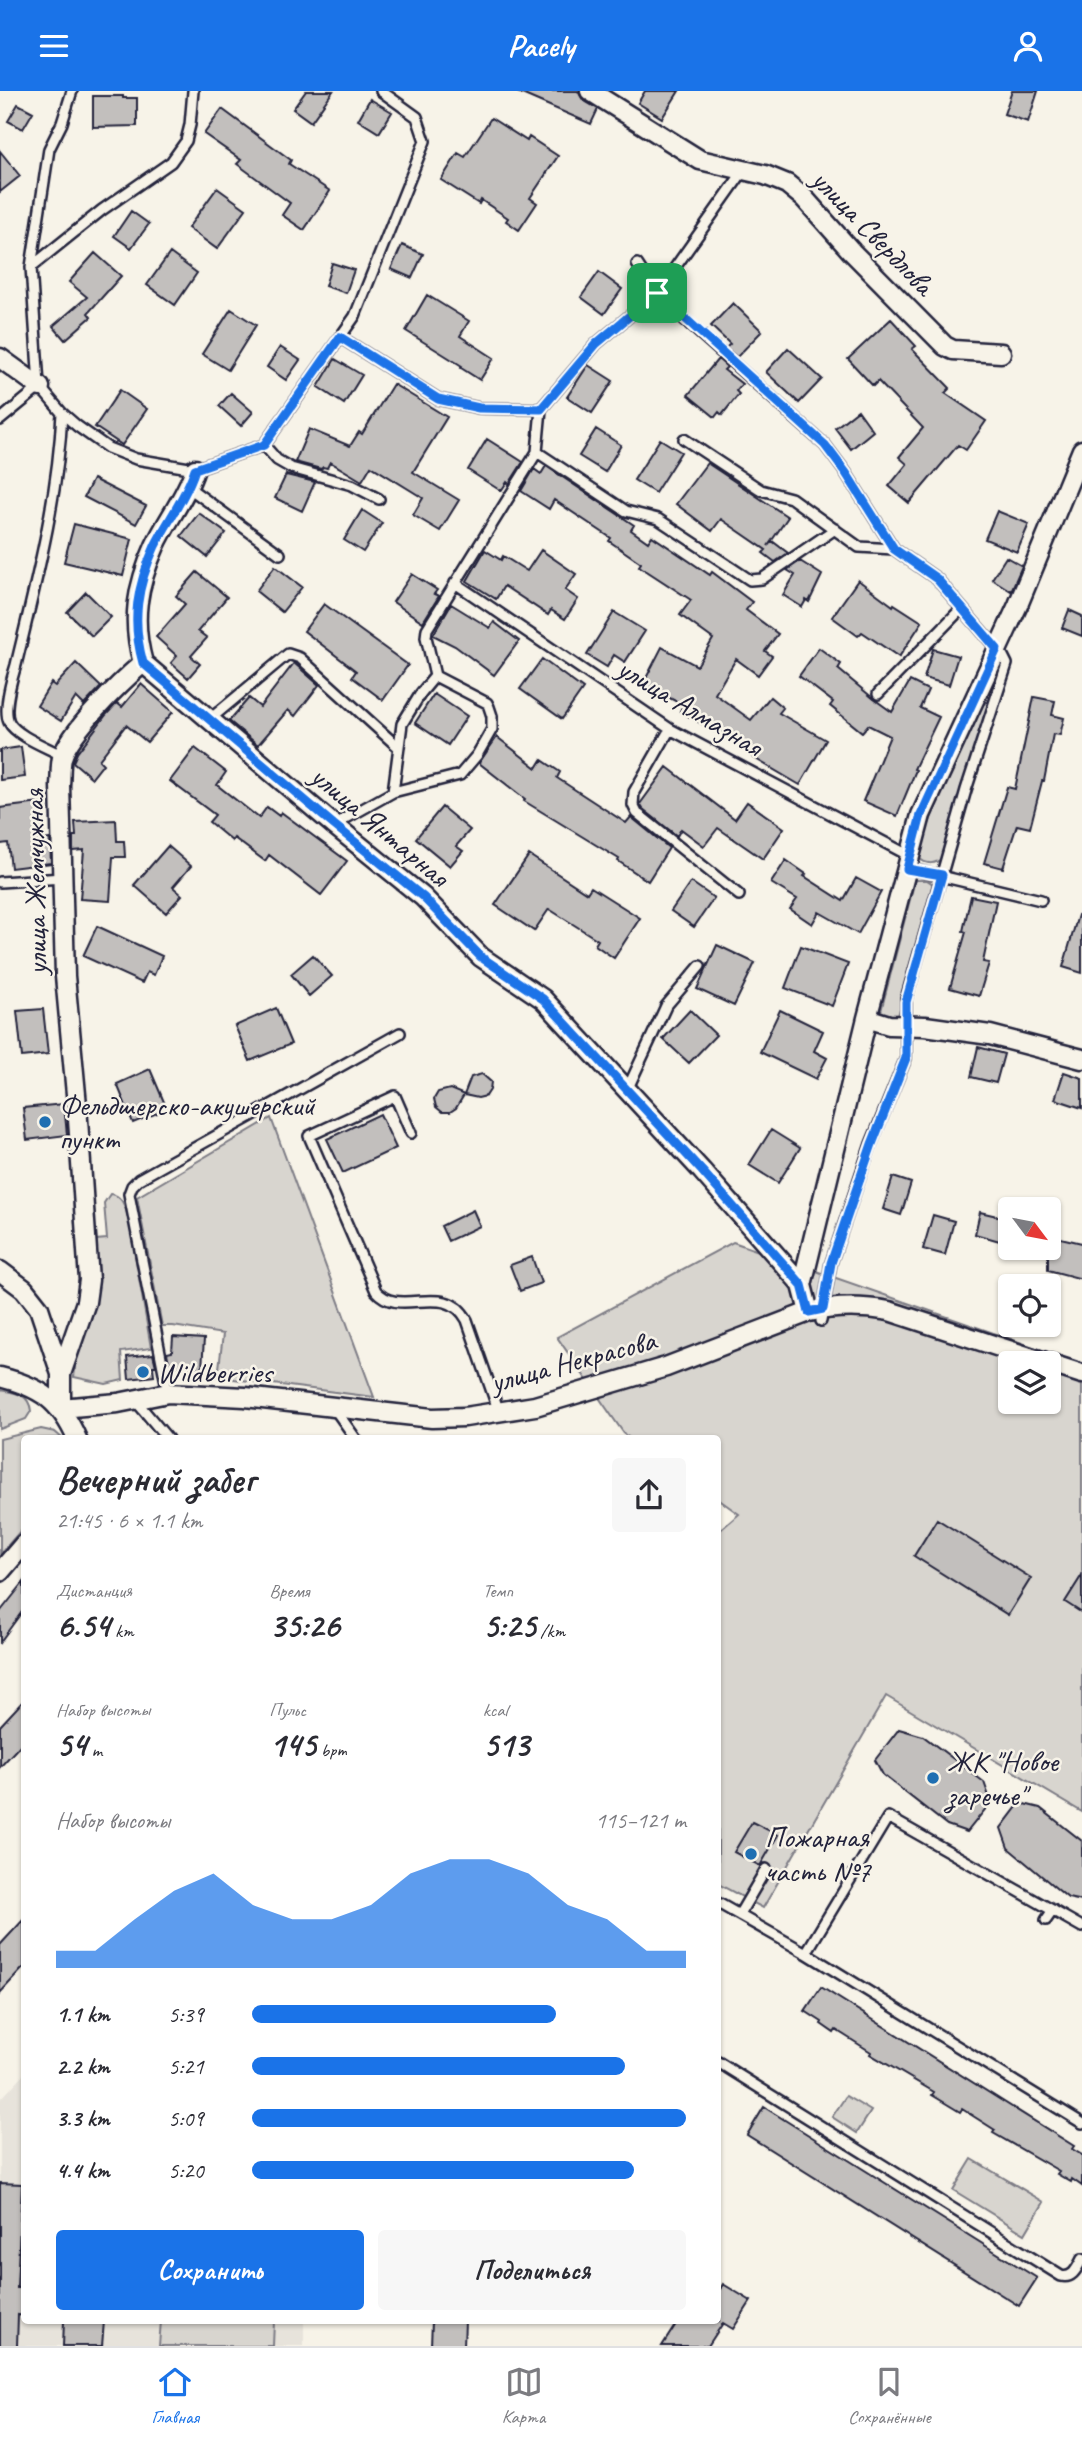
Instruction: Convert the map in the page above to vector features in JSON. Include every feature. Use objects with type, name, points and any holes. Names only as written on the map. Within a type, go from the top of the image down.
[{"type":"street","name":"улица Свердлова","points":[[590,91],[700,160],[765,175],[787,184],[804,198],[852,252],[948,348],[1001,353]]},
{"type":"street","points":[[0,358],[40,387]]},
{"type":"street","points":[[818,1314],[802,1285],[867,1018],[921,815],[1018,605],[1082,450]]},
{"type":"street","points":[[143,663],[136,638],[138,598],[155,547],[195,469]]},
{"type":"street","name":"улица Жемчужная","points":[[61,1374],[86,1303],[89,1280],[65,976],[60,785],[63,756],[79,731],[114,688],[143,663]]},
{"type":"street","name":"улица Янтарная","points":[[143,663],[437,909],[481,957],[543,999],[802,1285]]},
{"type":"street","points":[[867,1018],[889,1025],[990,1035],[1082,1059]]},
{"type":"street","points":[[0,1271],[35,1300],[61,1374],[61,1408]]},
{"type":"street","name":"улица Некрасова","points":[[61,1408],[168,1394],[245,1397],[432,1418],[465,1417],[535,1406],[666,1367],[818,1314],[855,1306],[889,1311],[1082,1374]]},
{"type":"street","points":[[0,1377],[35,1388],[61,1408],[75,1435]]},
{"type":"street","points":[[0,1572],[21,1548]]},
{"type":"lane","points":[[72,91],[62,123],[49,149],[31,267],[40,387],[62,413],[100,443],[126,457],[195,469],[264,445],[355,316],[425,141],[417,117],[381,91]]},
{"type":"lane","points":[[31,267],[102,210],[171,162],[186,141],[193,91]]},
{"type":"lane","points":[[393,792],[402,724],[435,676],[426,632],[537,452],[541,409],[596,344],[657,293],[744,170]]},
{"type":"lane","points":[[638,264],[657,293],[825,445],[894,549],[937,579],[1006,660],[1007,669],[975,760],[906,1002],[906,1058],[872,1144],[831,1263],[818,1314]]},
{"type":"lane","points":[[340,337],[438,399],[479,408],[541,409]]},
{"type":"lane","points":[[0,420],[40,387]]},
{"type":"lane","points":[[62,413],[60,456],[37,578],[7,712],[8,721],[16,730],[63,756]]},
{"type":"lane","points":[[684,439],[761,490],[791,498],[859,547],[894,549]]},
{"type":"lane","points":[[264,445],[277,460],[291,468],[352,485],[379,499]]},
{"type":"lane","points":[[537,452],[626,510],[658,519],[750,580],[762,579],[835,529]]},
{"type":"lane","points":[[188,487],[280,554]]},
{"type":"lane","name":"улица Алмазная","points":[[455,583],[670,729],[908,862],[942,875],[1041,900]]},
{"type":"lane","points":[[878,694],[962,608]]},
{"type":"lane","points":[[209,720],[288,653],[292,653],[397,746]]},
{"type":"lane","points":[[334,825],[393,792],[460,775],[477,755],[492,729],[492,716],[487,702],[435,676]]},
{"type":"lane","points":[[670,729],[634,792],[634,807],[637,813],[739,895]]},
{"type":"lane","points":[[0,882],[63,878]]},
{"type":"lane","points":[[627,1090],[666,1006],[701,966]]},
{"type":"lane","points":[[168,1394],[129,1190],[139,1179],[400,1033]]},
{"type":"lane","points":[[411,1133],[395,1096],[309,1136],[376,1291],[383,1298],[394,1302],[441,1301],[459,1308],[467,1320],[499,1412]]},
{"type":"lane","points":[[135,1400],[165,1435]]},
{"type":"lane","points":[[334,1408],[353,1435]]},
{"type":"lane","points":[[806,1953],[888,1817],[1082,1927]]},
{"type":"lane","points":[[739,1915],[766,1869]]},
{"type":"lane","points":[[721,1905],[806,1953],[1082,2123]]},
{"type":"lane","points":[[1046,1920],[1052,1910]]},
{"type":"lane","points":[[721,2064],[1061,2276],[1072,2275],[1082,2259]]},
{"type":"shaded area","points":[[989,701],[991,706],[962,784],[943,857],[934,863],[925,862],[919,858],[919,852],[940,796],[981,706]]},
{"type":"shaded area","points":[[915,880],[927,880],[933,884],[898,1016],[887,1016],[881,1011]]},
{"type":"shaded area","points":[[271,1118],[374,1397],[218,1377],[223,1334],[162,1326],[137,1197]]},
{"type":"shaded area","points":[[110,1194],[121,1199],[129,1219],[151,1348],[121,1352],[123,1380],[106,1384],[74,1377],[78,1347],[94,1310],[96,1240],[107,1239],[104,1203]]},
{"type":"shaded area","points":[[733,1242],[998,1335],[998,1337],[1045,1351],[998,1351],[998,1414],[1061,1414],[1061,1357],[1082,1364],[1082,1812],[886,1696],[763,1908],[721,1886],[721,1529],[739,1514],[721,1501],[721,1435],[625,1435],[557,1337]]},
{"type":"shaded area","points":[[0,1390],[24,1397],[31,1411],[26,1419],[0,1429]]},
{"type":"shaded area","points":[[41,1429],[58,1435],[21,1435],[21,1530],[0,1554],[0,1439]]},
{"type":"shaded area","points":[[21,2077],[21,2324],[304,2324],[304,2346],[0,2346],[0,2100]]},
{"type":"shaded area","points":[[846,2096],[871,2111],[857,2133],[832,2117]]},
{"type":"shaded area","points":[[972,2159],[1044,2202],[1025,2234],[953,2190]]},
{"type":"shaded area","points":[[161,2324],[274,2324],[273,2346],[159,2346]]},
{"type":"building","points":[[306,91],[333,91],[311,122],[293,109]]},
{"type":"building","points":[[515,91],[578,91],[583,100],[598,109],[591,124]]},
{"type":"building","points":[[645,91],[679,91],[662,118],[638,103]]},
{"type":"building","points":[[1012,91],[1038,91],[1028,122],[1004,114]]},
{"type":"building","points":[[93,96],[137,98],[137,126],[93,127]]},
{"type":"building","points":[[370,99],[392,112],[379,133],[358,120]]},
{"type":"building","points":[[18,104],[33,112],[23,129],[8,121]]},
{"type":"building","points":[[222,109],[291,160],[289,164],[330,191],[304,230],[282,215],[290,203],[237,164],[241,160],[204,134]]},
{"type":"building","points":[[491,118],[527,141],[529,137],[558,156],[530,198],[537,203],[519,230],[506,221],[508,218],[481,200],[479,204],[441,180],[458,153],[465,157]]},
{"type":"building","points":[[0,151],[20,176],[0,192]]},
{"type":"building","points":[[217,188],[246,209],[217,249],[188,228]]},
{"type":"building","points":[[131,211],[149,224],[131,248],[114,236]]},
{"type":"building","points":[[402,245],[423,254],[412,278],[391,269]]},
{"type":"building","points":[[95,253],[121,276],[88,313],[91,317],[65,340],[53,326],[87,297],[69,282]]},
{"type":"building","points":[[170,253],[197,273],[175,305],[147,285]]},
{"type":"building","points":[[332,263],[354,270],[346,293],[325,286]]},
{"type":"building","points":[[599,272],[622,289],[604,314],[581,297]]},
{"type":"building","points":[[427,295],[469,321],[460,336],[494,358],[480,380],[406,331]]},
{"type":"building","points":[[733,303],[762,331],[737,357],[726,348],[730,344],[711,326]]},
{"type":"building","points":[[231,309],[256,325],[228,370],[202,354]]},
{"type":"building","points":[[891,319],[916,346],[912,349],[950,388],[945,393],[986,421],[966,450],[958,445],[909,503],[889,486],[907,464],[899,457],[923,428],[878,381],[873,386],[848,359]]},
{"type":"building","points":[[280,347],[300,360],[286,380],[267,367]]},
{"type":"building","points":[[788,348],[822,379],[799,403],[766,372]]},
{"type":"building","points":[[335,359],[362,375],[344,404],[318,387]]},
{"type":"building","points":[[718,359],[727,367],[724,370],[742,384],[736,391],[739,394],[722,415],[719,412],[715,417],[688,395]]},
{"type":"building","points":[[588,365],[613,381],[592,413],[567,397]]},
{"type":"building","points":[[393,384],[447,417],[413,472],[459,500],[440,531],[413,515],[423,498],[371,466],[362,481],[330,462],[327,468],[321,469],[295,462],[309,429],[350,446],[359,432],[362,434]]},
{"type":"building","points":[[120,390],[147,409],[122,445],[95,427]]},
{"type":"building","points":[[231,393],[253,412],[241,426],[219,406]]},
{"type":"building","points":[[858,410],[873,431],[851,449],[835,428]]},
{"type":"building","points":[[596,429],[621,445],[605,472],[579,456]]},
{"type":"building","points":[[487,439],[523,462],[509,484],[507,482],[501,491],[468,470]]},
{"type":"building","points":[[660,439],[681,452],[655,493],[634,480]]},
{"type":"building","points":[[707,463],[788,517],[768,546],[772,541],[788,553],[775,562],[763,553],[766,550],[721,519],[712,531],[676,504]]},
{"type":"building","points":[[546,466],[634,525],[631,530],[648,542],[652,536],[710,575],[712,572],[752,602],[746,610],[778,634],[765,651],[772,656],[758,675],[736,659],[715,694],[751,720],[770,697],[783,708],[779,713],[826,740],[800,785],[754,758],[716,727],[714,731],[680,711],[683,705],[643,684],[662,647],[697,666],[713,639],[680,615],[691,600],[639,566],[641,563],[609,541],[611,538],[554,500],[549,509],[521,491],[534,469],[541,474]]},
{"type":"building","points":[[286,475],[315,482],[302,511],[275,498]]},
{"type":"building","points":[[93,479],[146,506],[136,524],[84,497]]},
{"type":"building","points":[[362,510],[382,523],[363,552],[344,540]]},
{"type":"building","points":[[997,511],[1029,524],[1017,552],[985,539]]},
{"type":"building","points":[[199,513],[226,533],[207,557],[181,536]]},
{"type":"building","points":[[74,524],[132,539],[123,576],[64,562]]},
{"type":"building","points":[[485,550],[501,560],[503,556],[527,571],[541,550],[576,574],[565,590],[578,599],[565,619],[551,610],[548,615],[504,586],[496,599],[467,581]]},
{"type":"building","points":[[1006,557],[1022,566],[1011,591],[992,579]]},
{"type":"building","points":[[800,561],[822,575],[809,602],[806,600],[802,607],[783,595],[795,575],[787,570]]},
{"type":"building","points":[[275,566],[302,587],[282,612],[256,591]]},
{"type":"building","points":[[197,572],[227,597],[198,631],[207,638],[191,656],[200,664],[188,678],[171,663],[177,656],[156,637],[185,604],[176,596]]},
{"type":"building","points":[[412,574],[437,590],[434,594],[439,596],[423,622],[393,602]]},
{"type":"building","points":[[858,580],[893,606],[894,604],[922,622],[899,657],[862,632],[858,636],[832,617]]},
{"type":"building","points":[[86,592],[111,617],[92,636],[67,612]]},
{"type":"building","points":[[324,604],[408,665],[383,700],[352,677],[356,671],[304,631]]},
{"type":"building","points":[[451,604],[490,628],[494,622],[519,641],[494,675],[455,646],[433,635]]},
{"type":"building","points":[[1069,610],[1082,616],[1082,636],[1062,628]]},
{"type":"building","points":[[614,612],[645,631],[625,662],[614,655],[607,667],[587,655]]},
{"type":"building","points":[[819,648],[841,664],[838,669],[892,712],[910,681],[928,690],[920,708],[939,717],[914,769],[916,770],[897,816],[863,801],[890,736],[868,725],[862,732],[830,706],[833,702],[799,676]]},
{"type":"building","points":[[933,649],[958,656],[949,685],[924,678]]},
{"type":"building","points":[[542,659],[583,689],[562,719],[520,689]]},
{"type":"building","points":[[76,663],[101,687],[84,705],[76,697],[61,721],[37,706],[51,683],[55,686]]},
{"type":"building","points":[[294,663],[319,685],[295,716],[288,710],[258,745],[229,721],[249,698],[260,707]]},
{"type":"building","points":[[141,684],[173,712],[147,742],[126,725],[99,760],[103,764],[92,778],[73,762],[77,753],[117,703],[122,707]]},
{"type":"building","points":[[434,694],[467,716],[448,745],[415,723]]},
{"type":"building","points":[[1034,697],[1055,701],[1052,715],[1064,718],[1060,735],[1053,734],[1044,781],[1030,828],[1017,825],[1003,868],[984,863],[1007,787],[1015,789]]},
{"type":"building","points":[[497,737],[537,768],[542,760],[560,772],[557,778],[626,823],[631,817],[669,848],[648,881],[618,861],[619,859],[524,801],[525,799],[479,763]]},
{"type":"building","points":[[21,747],[25,777],[0,780],[0,750]]},
{"type":"building","points":[[195,748],[226,772],[217,785],[259,818],[267,807],[279,816],[281,812],[347,861],[321,895],[269,855],[265,861],[234,838],[232,841],[209,822],[215,815],[170,781]]},
{"type":"building","points":[[667,767],[735,819],[747,802],[784,828],[763,859],[718,828],[704,846],[681,829],[677,836],[643,809],[640,804]]},
{"type":"building","points":[[40,803],[44,840],[50,839],[51,863],[11,868],[8,843],[0,844],[0,808]]},
{"type":"building","points":[[442,807],[470,830],[456,846],[463,851],[450,866],[416,838]]},
{"type":"building","points":[[116,820],[117,841],[124,841],[125,857],[113,857],[110,901],[80,899],[84,850],[73,851],[75,822]]},
{"type":"building","points":[[168,846],[191,866],[173,887],[182,895],[166,913],[134,885]]},
{"type":"building","points":[[529,855],[587,893],[591,887],[640,918],[614,958],[595,945],[598,940],[549,909],[534,931],[495,905]]},
{"type":"building","points":[[786,860],[806,874],[804,876],[843,901],[856,878],[881,892],[858,934],[819,912],[812,924],[790,909],[797,899],[771,883]]},
{"type":"building","points":[[691,882],[714,898],[694,927],[671,911]]},
{"type":"building","points":[[971,896],[996,901],[983,962],[989,963],[979,996],[950,988],[966,932],[963,931]]},
{"type":"building","points":[[1078,915],[1082,916],[1082,973],[1063,967]]},
{"type":"building","points":[[97,926],[162,956],[154,975],[147,972],[142,983],[83,956]]},
{"type":"building","points":[[717,945],[755,963],[734,1006],[697,989]]},
{"type":"building","points":[[801,946],[848,964],[832,1006],[785,988]]},
{"type":"building","points":[[313,955],[332,976],[309,996],[291,974]]},
{"type":"building","points":[[276,1008],[291,1044],[250,1061],[235,1026]]},
{"type":"building","points":[[43,1009],[48,1054],[22,1057],[17,1011]]},
{"type":"building","points":[[690,1010],[716,1035],[689,1063],[663,1039]]},
{"type":"building","points":[[780,1010],[823,1031],[814,1051],[827,1058],[816,1079],[760,1052]]},
{"type":"building","points":[[978,1047],[1004,1054],[996,1083],[971,1077]]},
{"type":"building","points":[[150,1069],[167,1109],[133,1123],[117,1084]]},
{"type":"building","points":[[1064,1072],[1082,1078],[1082,1108],[1055,1099]]},
{"type":"building","points":[[482,1074],[491,1082],[486,1096],[478,1098],[464,1095],[471,1077]]},
{"type":"building","points":[[450,1089],[464,1095],[450,1112],[442,1112],[436,1107],[434,1099],[438,1092]]},
{"type":"building","name":"Фельдшерско-акушерский пункт","points":[[64,1104],[67,1135],[27,1140],[23,1108]]},
{"type":"building","points":[[380,1114],[396,1148],[343,1173],[327,1139]]},
{"type":"building","points":[[771,1130],[800,1148],[778,1183],[749,1165]]},
{"type":"building","points":[[893,1177],[911,1183],[901,1215],[883,1209]]},
{"type":"building","points":[[473,1210],[480,1226],[448,1241],[441,1226]]},
{"type":"building","points":[[980,1212],[998,1216],[998,1241],[975,1234]]},
{"type":"building","points":[[933,1215],[954,1221],[945,1255],[923,1249]]},
{"type":"building","points":[[1061,1238],[1082,1243],[1082,1279],[1048,1270],[1048,1260],[1061,1260]]},
{"type":"building","points":[[532,1257],[541,1283],[520,1291],[510,1265]]},
{"type":"building","points":[[173,1337],[204,1339],[202,1368],[170,1368],[167,1353],[172,1352]]},
{"type":"building","points":[[153,1354],[156,1366],[153,1366],[154,1376],[129,1379],[127,1357]]},
{"type":"building","points":[[937,1519],[1031,1578],[1008,1615],[914,1556]]},
{"type":"building","points":[[1082,1575],[1082,1613],[1065,1602]]},
{"type":"building","points":[[21,1586],[21,1613],[0,1642],[0,1612]]},
{"type":"building","points":[[21,1703],[21,1744],[0,1767],[0,1726]]},
{"type":"building","name":"ЖК \"Новое заречье\"","points":[[899,1729],[923,1736],[984,1782],[991,1802],[967,1832],[947,1825],[883,1775],[875,1760]]},
{"type":"building","name":"ЖК \"Новое заречье\"","points":[[1020,1803],[1040,1808],[1082,1841],[1082,1901],[1068,1898],[1008,1848],[1001,1828]]},
{"type":"building","points":[[752,1822],[778,1835],[760,1866],[734,1852]]},
{"type":"building","points":[[21,1922],[21,1970],[0,1993],[0,1945]]},
{"type":"building","points":[[821,1987],[1074,2146],[1072,2149],[1082,2155],[1082,2186],[1057,2174],[1059,2171],[993,2133],[995,2130],[962,2109],[960,2112],[932,2095],[934,2092],[870,2054],[871,2052],[821,2024],[822,2022],[805,2011]]},
{"type":"building","points":[[764,2107],[1037,2278],[1019,2306],[747,2135]]},
{"type":"building","points":[[0,2183],[21,2184],[17,2288],[21,2288],[21,2316],[18,2315],[17,2346],[0,2346]]},
{"type":"building","points":[[723,2284],[751,2301],[733,2329],[723,2323],[708,2346],[662,2346],[676,2324],[721,2324]]},
{"type":"building","points":[[64,2324],[104,2324],[102,2346],[63,2346]]},
{"type":"building","points":[[432,2324],[465,2324],[464,2346],[431,2346]]},
{"type":"place","name":"Фельдшерско-акушерский пункт","points":[[45,1122]]},
{"type":"place","name":"Wildberries","points":[[143,1372]]},
{"type":"place","name":"ЖК \"Новое заречье\"","points":[[933,1778]]},
{"type":"place","name":"Пожарная часть №7","points":[[751,1854]]},
{"type":"route","points":[[657,293],[825,445],[894,549],[937,579],[997,649],[921,815],[907,869],[942,875],[906,1002],[906,1058],[872,1144],[831,1263],[823,1309],[809,1312],[802,1285],[702,1171],[543,999],[481,957],[437,909],[143,663],[136,638],[138,598],[143,581],[155,547],[195,469],[264,445],[340,337],[438,399],[479,408],[541,409],[596,344],[657,293]]}]
